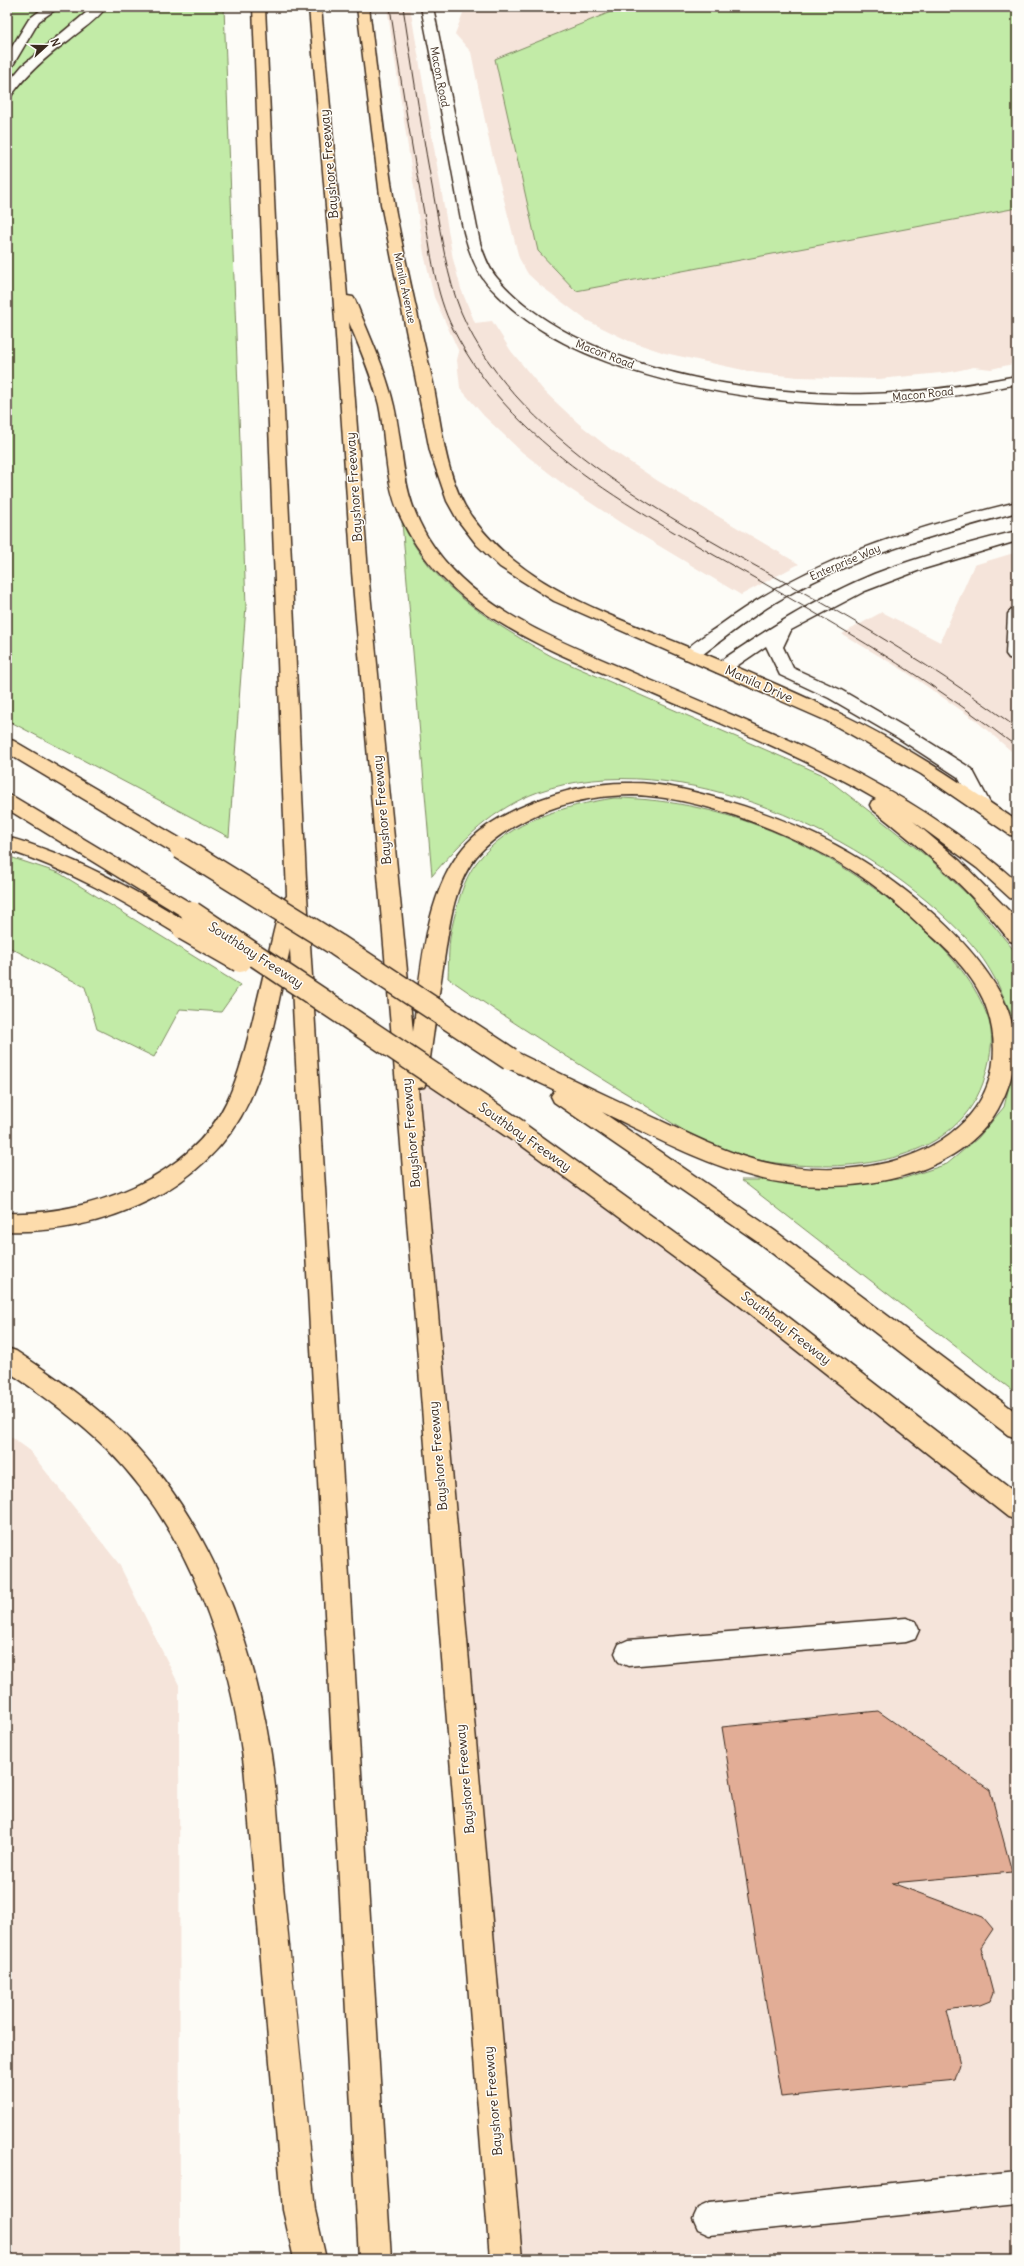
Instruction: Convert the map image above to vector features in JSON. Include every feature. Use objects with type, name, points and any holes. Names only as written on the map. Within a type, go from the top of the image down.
[{"type":"main road","points":[[259,7],[296,879],[375,2259]]},
{"type":"main road","name":"Bayshore Freeway","points":[[314,7],[339,277],[360,572],[410,1120],[506,2259]]},
{"type":"main road","name":"Manila Avenue","points":[[363,7],[388,204],[443,466],[461,512],[476,534],[494,553]]},
{"type":"main road","points":[[339,277],[384,394],[399,491],[408,515],[419,539],[455,581],[506,620],[541,640],[820,761],[903,806],[959,844],[1000,876],[1017,893]]},
{"type":"main road","name":"Manila Drive","points":[[494,553],[521,575],[552,595],[583,610],[722,668],[842,722],[883,744],[982,805],[1017,830]]},
{"type":"main road","points":[[7,745],[181,848],[337,945],[510,1059],[766,1237],[1017,1427]]},
{"type":"main road","points":[[820,761],[934,849],[976,888],[1017,936]]},
{"type":"main road","points":[[410,1120],[439,926],[451,886],[466,857],[489,834],[515,817],[545,804],[577,794],[610,790],[647,790],[690,798],[745,813],[800,836],[858,865],[908,902],[954,944],[985,984],[1005,1026],[1006,1065],[994,1100],[972,1130],[939,1154],[901,1168],[858,1176],[814,1176],[770,1172],[711,1154],[510,1059]]},
{"type":"main road","points":[[7,801],[188,921]]},
{"type":"main road","points":[[7,843],[28,849],[188,921]]},
{"type":"main road","points":[[7,1222],[21,1223],[74,1218],[109,1208],[148,1191],[190,1163],[223,1127],[244,1085],[256,1047],[296,879]]},
{"type":"main road","name":"Southbay Freeway","points":[[188,921],[418,1063],[518,1131],[743,1295],[1017,1509]]},
{"type":"main road","points":[[7,1358],[74,1405],[128,1455],[172,1513],[200,1563],[220,1608],[237,1657],[256,1748],[299,2210],[310,2259]]},
{"type":"street","points":[[7,65],[35,19],[53,7]]},
{"type":"street","points":[[7,93],[14,82],[28,67],[87,21],[100,7]]},
{"type":"street","name":"Macon Road","points":[[427,7],[473,243],[480,262],[492,281],[509,299],[534,320],[566,338],[604,355],[648,370],[730,389],[776,395],[869,399],[950,392],[1017,380]]},
{"type":"street","name":"Enterprise Way","points":[[691,655],[779,593],[827,569],[886,546],[1017,508]]},
{"type":"street","points":[[722,668],[758,642],[825,605],[880,579],[911,567],[1017,536]]},
{"type":"street","points":[[1017,614],[1017,653]]},
{"type":"street","points":[[783,629],[774,647],[786,671],[835,694],[897,730],[965,773],[982,805]]},
{"type":"street","points":[[628,1652],[906,1630]]},
{"type":"street","points":[[709,2219],[1017,2187]]},
{"type":"shaded area","points":[[387,7],[410,7],[453,259],[461,289],[475,323],[492,321],[511,351],[544,391],[578,423],[609,448],[658,481],[799,564],[741,595],[621,523],[567,487],[522,452],[484,416],[460,388],[457,360],[459,352],[434,297],[424,254]]},
{"type":"shaded area","points":[[462,7],[1017,7],[1017,363],[991,369],[974,367],[951,372],[879,379],[798,377],[757,373],[665,353],[629,341],[586,320],[541,286],[528,274],[519,258],[490,145],[471,52],[455,34],[463,13]]},
{"type":"shaded area","points":[[1017,552],[1017,756],[974,719],[903,670],[842,634],[882,612],[940,642],[974,565]]},
{"type":"shaded area","points":[[418,1063],[1017,1509],[1017,2259],[506,2259],[410,1120]]},
{"type":"shaded area","points":[[7,1434],[28,1449],[119,1564],[179,1685],[180,2259],[7,2259]]},
{"type":"green space","points":[[7,7],[224,7],[246,606],[229,837],[7,720]]},
{"type":"green space","points":[[623,7],[1017,7],[1017,208],[576,291],[538,251],[495,59]]},
{"type":"green space","points":[[402,522],[414,545],[429,566],[466,602],[487,617],[553,657],[821,774],[930,859],[970,897],[1017,954],[1017,1029],[1002,993],[984,960],[967,939],[927,901],[879,866],[826,834],[769,808],[710,790],[650,780],[592,780],[538,792],[507,807],[479,827],[455,850],[432,876]]},
{"type":"green space","points":[[614,798],[657,801],[699,808],[740,819],[780,835],[819,854],[856,876],[891,901],[923,929],[953,960],[970,982],[984,1007],[991,1029],[990,1052],[983,1083],[968,1111],[947,1132],[922,1147],[892,1158],[861,1164],[829,1166],[798,1165],[755,1159],[706,1143],[687,1132],[567,1057],[448,978],[449,946],[456,910],[464,884],[477,862],[505,835],[539,817],[576,805]]},
{"type":"green space","points":[[7,856],[59,873],[240,985],[221,1012],[180,1009],[154,1057],[97,1029],[85,987],[7,946]]},
{"type":"green space","points":[[1017,1034],[1017,1394],[741,1180],[766,1180],[812,1186],[855,1185],[905,1178],[947,1164],[978,1138],[1004,1107],[1013,1070]]},
{"type":"building","points":[[878,1711],[990,1790],[1012,1872],[892,1883],[983,1917],[993,1929],[981,1947],[993,1993],[990,2001],[980,2005],[947,2010],[960,2064],[955,2080],[781,2097],[722,1727]]},
{"type":"tram line","points":[[390,7],[406,110],[432,257],[442,301],[453,329],[480,374],[513,413],[551,449],[593,481],[682,537],[804,606],[898,663],[988,725],[1017,747]]},
{"type":"tram line","points":[[403,7],[431,179],[448,272],[456,299],[461,312],[488,361],[525,406],[569,446],[618,483],[670,517],[849,618],[898,648],[1017,728]]}]
